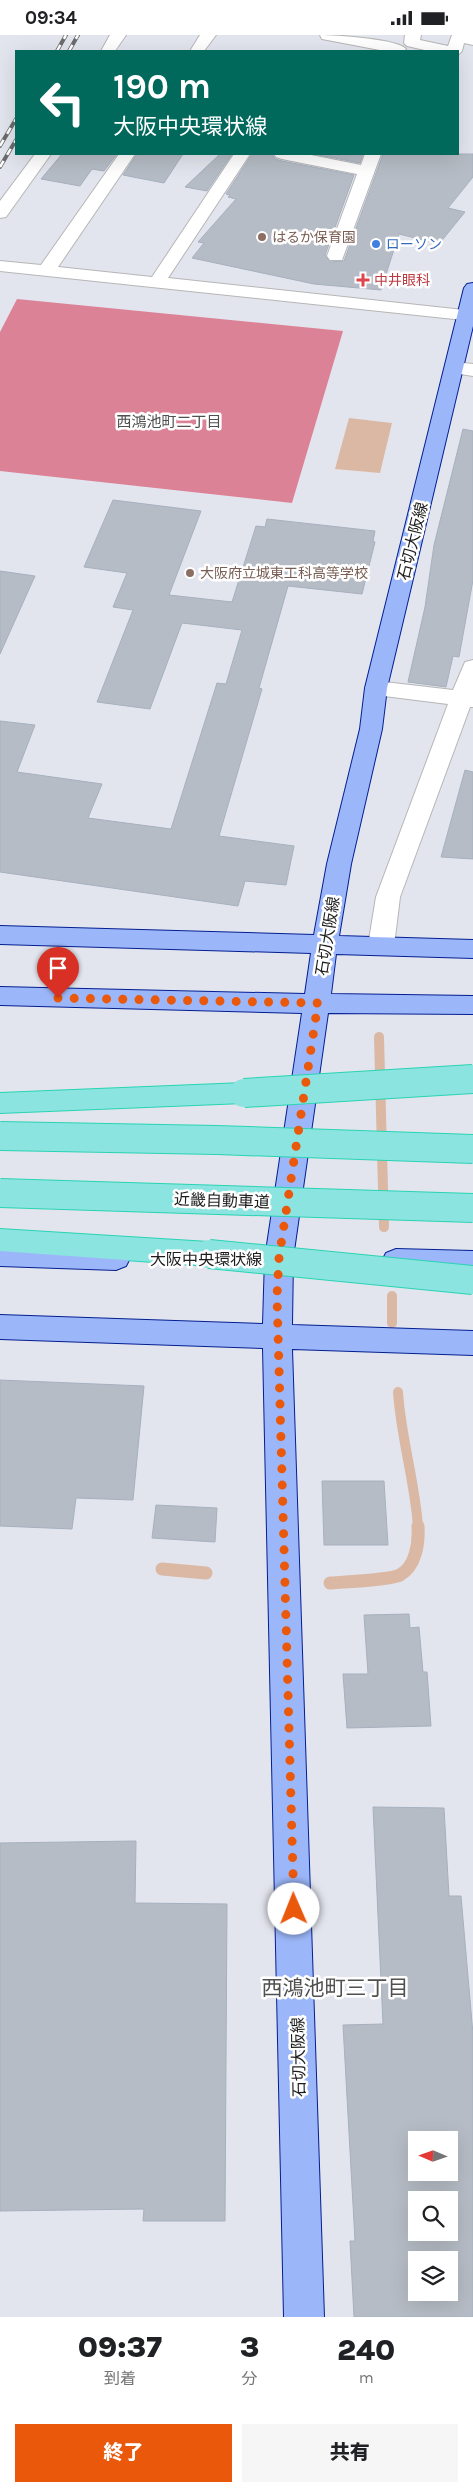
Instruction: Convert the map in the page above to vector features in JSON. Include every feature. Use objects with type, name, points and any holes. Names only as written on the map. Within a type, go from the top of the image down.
[{"type":"highway","points":[[0,1103],[244,1093],[473,1079]]},
{"type":"highway","points":[[0,1136],[217,1140],[473,1149]]},
{"type":"highway","name":"近畿自動車道","points":[[0,1193],[473,1208]]},
{"type":"highway","points":[[0,1240],[210,1253],[473,1280]]},
{"type":"main road","name":"石切大阪線","points":[[304,2317],[277,1336],[279,1258],[318,1003],[325,945],[339,864],[371,729],[376,687],[463,369],[473,288]]},
{"type":"main road","points":[[0,935],[473,949]]},
{"type":"main road","points":[[0,996],[473,1005]]},
{"type":"main road","name":"大阪中央環状線","points":[[0,1254],[193,1261],[279,1258],[473,1263]]},
{"type":"main road","points":[[0,1327],[473,1343]]},
{"type":"street","points":[[109,50],[118,35]]},
{"type":"street","points":[[198,50],[208,35]]},
{"type":"street","points":[[317,50],[327,35],[398,49]]},
{"type":"street","points":[[413,35],[412,43],[445,50]]},
{"type":"street","points":[[454,50],[458,37],[473,40]]},
{"type":"street","points":[[0,213],[42,155]]},
{"type":"street","points":[[46,271],[125,155]]},
{"type":"street","points":[[157,282],[241,155]]},
{"type":"street","points":[[287,155],[367,171]]},
{"type":"street","points":[[336,256],[372,155]]},
{"type":"street","points":[[0,266],[470,316]]},
{"type":"street","points":[[381,946],[388,897],[467,699],[473,667]]},
{"type":"street","points":[[376,687],[467,699]]},
{"type":"shaded area","points":[[17,299],[343,331],[292,503],[0,471],[0,332]]},
{"type":"shaded area","points":[[349,418],[392,423],[380,473],[335,469]]},
{"type":"building","points":[[473,154],[473,177],[448,208],[465,212],[439,244],[399,234],[381,290],[314,284],[192,258],[204,243],[198,242],[236,199],[228,197],[230,195],[226,194],[251,155],[273,155],[275,159],[282,161],[354,175],[325,255],[330,262],[344,261],[383,155]]},
{"type":"building","points":[[61,155],[116,155],[104,171],[92,169],[80,186],[41,179]]},
{"type":"building","points":[[136,155],[182,155],[164,183],[123,175]]},
{"type":"building","points":[[219,155],[231,155],[207,191],[185,187]]},
{"type":"building","points":[[319,155],[363,155],[360,163]]},
{"type":"building","points":[[463,429],[473,431],[473,580],[459,657],[453,656],[446,687],[408,682],[425,607],[434,545]]},
{"type":"building","points":[[113,500],[201,511],[169,595],[232,602],[256,526],[265,527],[267,519],[375,531],[373,541],[375,542],[362,594],[288,586],[259,688],[262,689],[219,836],[294,846],[286,885],[245,881],[238,906],[0,872],[0,721],[35,725],[17,772],[102,784],[88,818],[171,829],[217,683],[226,684],[242,630],[182,623],[150,709],[97,702],[133,610],[113,607],[127,573],[84,567]]},
{"type":"building","points":[[0,571],[35,576],[0,654]]},
{"type":"building","points":[[465,770],[473,772],[473,859],[441,857]]},
{"type":"building","points":[[0,1380],[144,1386],[133,1500],[76,1498],[72,1529],[0,1526]]},
{"type":"building","points":[[322,1481],[384,1481],[388,1545],[324,1545]]},
{"type":"building","points":[[156,1505],[217,1508],[215,1542],[152,1538]]},
{"type":"building","points":[[409,1614],[410,1628],[419,1627],[423,1672],[427,1672],[431,1726],[347,1728],[343,1674],[368,1674],[364,1615]]},
{"type":"building","points":[[373,1807],[444,1808],[449,1896],[461,1896],[473,2034],[473,2317],[354,2317],[350,2241],[355,2241],[343,2025],[383,2024]]},
{"type":"building","points":[[136,1841],[135,1903],[227,1904],[225,2221],[143,2221],[144,2209],[0,2211],[0,1843]]},
{"type":"waterway","points":[[379,1037],[384,1227]]},
{"type":"waterway","points":[[392,1296],[392,1323]]},
{"type":"waterway","points":[[398,1392],[418,1527]]},
{"type":"waterway","points":[[330,1583],[400,1575],[410,1566],[413,1560],[417,1547],[418,1527]]},
{"type":"waterway","points":[[162,1569],[206,1573]]},
{"type":"railway","points":[[58,50],[66,35]]},
{"type":"railway","points":[[70,50],[78,35]]},
{"type":"railway","points":[[0,146],[15,121]]},
{"type":"railway","points":[[0,167],[15,142]]},
{"type":"place","name":"はるか保育園","points":[[262,237]]},
{"type":"place","name":"ローソン","points":[[376,244]]},
{"type":"place","name":"中井眼科","points":[[363,280]]},
{"type":"place","name":"大阪府立城東工科高等学校","points":[[190,573]]},
{"type":"district","name":"西鴻池町二丁目","points":[[169,422]]},
{"type":"district","name":"西鴻池町三丁目","points":[[335,1988]]},
{"type":"route","points":[[58,998],[232,1003],[318,1003],[279,1258],[277,1296],[294,1909]]}]
